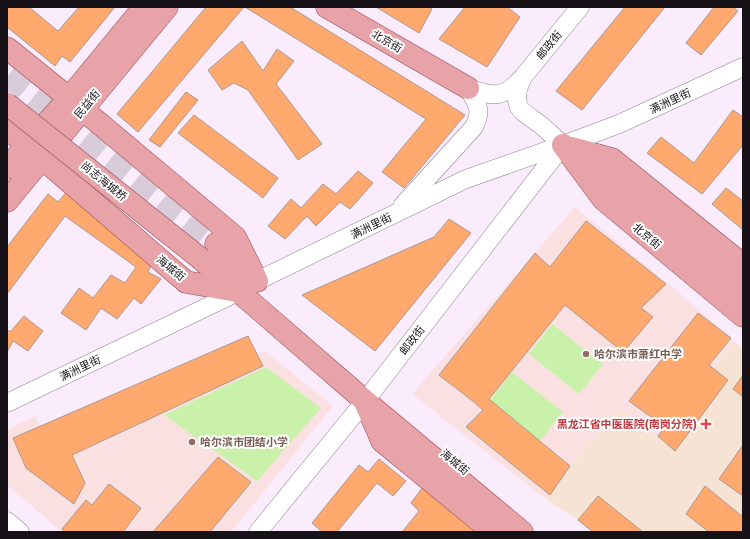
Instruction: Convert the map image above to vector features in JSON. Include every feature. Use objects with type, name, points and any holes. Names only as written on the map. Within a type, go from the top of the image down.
[{"type":"main road","name":"民益街","points":[[76,104],[144,7]]},
{"type":"main road","name":"民益街","points":[[7,201],[34,152],[76,104],[167,7]]},
{"type":"main road","name":"北京街","points":[[328,7],[468,88]]},
{"type":"main road","points":[[7,48],[235,237],[257,281]]},
{"type":"main road","name":"尚志海城桥","points":[[7,104],[208,251]]},
{"type":"main road","name":"海城街","points":[[7,128],[186,282],[238,292],[365,401],[522,532]]},
{"type":"main road","points":[[563,145],[612,159],[743,265]]},
{"type":"main road","name":"北京街","points":[[563,145],[743,292]]},
{"type":"main road","name":"北京街","points":[[563,145],[603,199],[743,316]]},
{"type":"main road","name":"民益街","points":[[7,168],[34,152]]},
{"type":"main road","points":[[208,251],[257,281]]},
{"type":"main road","points":[[208,251],[238,292]]},
{"type":"main road","name":"海城街","points":[[365,401],[382,442],[493,532]]},
{"type":"main road","name":"海城街","points":[[365,401],[406,422],[539,532]]},
{"type":"street","name":"邮政街","points":[[468,88],[488,94],[508,91],[522,77],[580,7]]},
{"type":"street","name":"满洲里街","points":[[7,403],[238,292],[257,281],[466,179],[619,124],[743,67]]},
{"type":"street","points":[[522,77],[517,98],[519,107],[563,145]]},
{"type":"street","points":[[395,214],[474,128],[479,112],[468,88]]},
{"type":"street","name":"邮政街","points":[[258,532],[365,401],[563,145]]},
{"type":"street","points":[[7,521],[20,532]]},
{"type":"shaded area","name":"哈尔滨市萧红中学","points":[[575,207],[683,296],[735,342],[656,439],[621,410],[570,466],[547,500],[412,394]]},
{"type":"shaded area","name":"黑龙江省中医医院(南岗分院)","points":[[735,342],[743,349],[743,532],[593,532],[578,520],[547,500],[570,466],[621,409],[656,439]]},
{"type":"shaded area","name":"哈尔滨市团结小学","points":[[265,351],[333,406],[231,532],[62,532],[7,485],[7,430],[35,416],[56,454]]},
{"type":"green space","points":[[552,324],[603,364],[579,394],[529,354]]},
{"type":"green space","points":[[266,367],[321,408],[257,481],[164,415]]},
{"type":"green space","points":[[512,372],[563,412],[540,441],[489,402]]},
{"type":"building","points":[[7,7],[29,7],[58,31],[79,7],[115,7],[70,62],[62,56],[55,66],[7,27]]},
{"type":"building","points":[[206,7],[244,7],[138,132],[117,114]]},
{"type":"building","points":[[245,7],[290,7],[465,115],[404,188],[382,172],[426,119]]},
{"type":"building","points":[[376,7],[429,7],[432,9],[419,33]]},
{"type":"building","points":[[465,7],[507,7],[520,17],[487,67],[439,39]]},
{"type":"building","points":[[625,7],[665,7],[582,110],[556,91]]},
{"type":"building","points":[[714,7],[733,7],[738,11],[701,55],[686,43]]},
{"type":"building","points":[[242,41],[263,71],[277,49],[294,61],[276,84],[322,144],[298,160],[248,90],[234,83],[222,90],[208,70]]},
{"type":"building","points":[[186,92],[198,100],[160,147],[149,140]]},
{"type":"building","points":[[733,110],[743,117],[743,145],[702,194],[647,153],[661,137],[694,163]]},
{"type":"building","points":[[194,115],[278,178],[263,198],[178,133]]},
{"type":"building","points":[[358,171],[373,183],[350,209],[340,202],[316,226],[307,216],[285,239],[268,226],[291,199],[301,208],[323,184],[336,194]]},
{"type":"building","points":[[726,188],[743,201],[743,230],[712,204]]},
{"type":"building","points":[[69,189],[154,259],[148,272],[161,279],[141,304],[134,298],[117,319],[101,308],[86,330],[61,313],[79,288],[93,298],[111,275],[125,283],[136,267],[65,216],[7,294],[7,247],[48,194],[58,202]]},
{"type":"building","points":[[449,219],[471,233],[375,351],[302,295],[434,237]]},
{"type":"building","points":[[586,221],[666,284],[641,308],[653,317],[623,352],[565,305],[489,399],[570,466],[550,495],[466,427],[483,410],[439,375],[535,253],[550,267]]},
{"type":"building","points":[[698,313],[731,338],[709,365],[728,380],[675,451],[658,436],[665,427],[629,401]]},
{"type":"building","points":[[24,316],[43,331],[28,351],[13,341],[7,352],[7,329],[10,332]]},
{"type":"building","points":[[248,336],[263,366],[72,455],[85,483],[74,504],[26,468],[13,438]]},
{"type":"building","points":[[743,375],[743,397],[733,389]]},
{"type":"building","points":[[743,445],[743,496],[719,479]]},
{"type":"building","points":[[218,457],[251,482],[210,532],[153,532]]},
{"type":"building","points":[[379,459],[406,481],[393,496],[377,483],[337,532],[322,532],[312,523],[359,465],[368,472]]},
{"type":"building","points":[[109,484],[141,508],[123,532],[65,532],[62,529],[86,500],[92,505]]},
{"type":"building","points":[[425,484],[486,532],[402,532],[419,511],[411,503]]},
{"type":"building","points":[[705,486],[743,517],[743,532],[709,532],[686,514]]},
{"type":"building","points":[[598,496],[643,532],[593,532],[578,520]]},
{"type":"tunnel","points":[[7,77],[216,244]]},
{"type":"place","name":"哈尔滨市萧红中学","points":[[586,354]]},
{"type":"place","name":"黑龙江省中医医院(南岗分院)","points":[[706,424]]},
{"type":"place","name":"哈尔滨市团结小学","points":[[192,442]]}]
